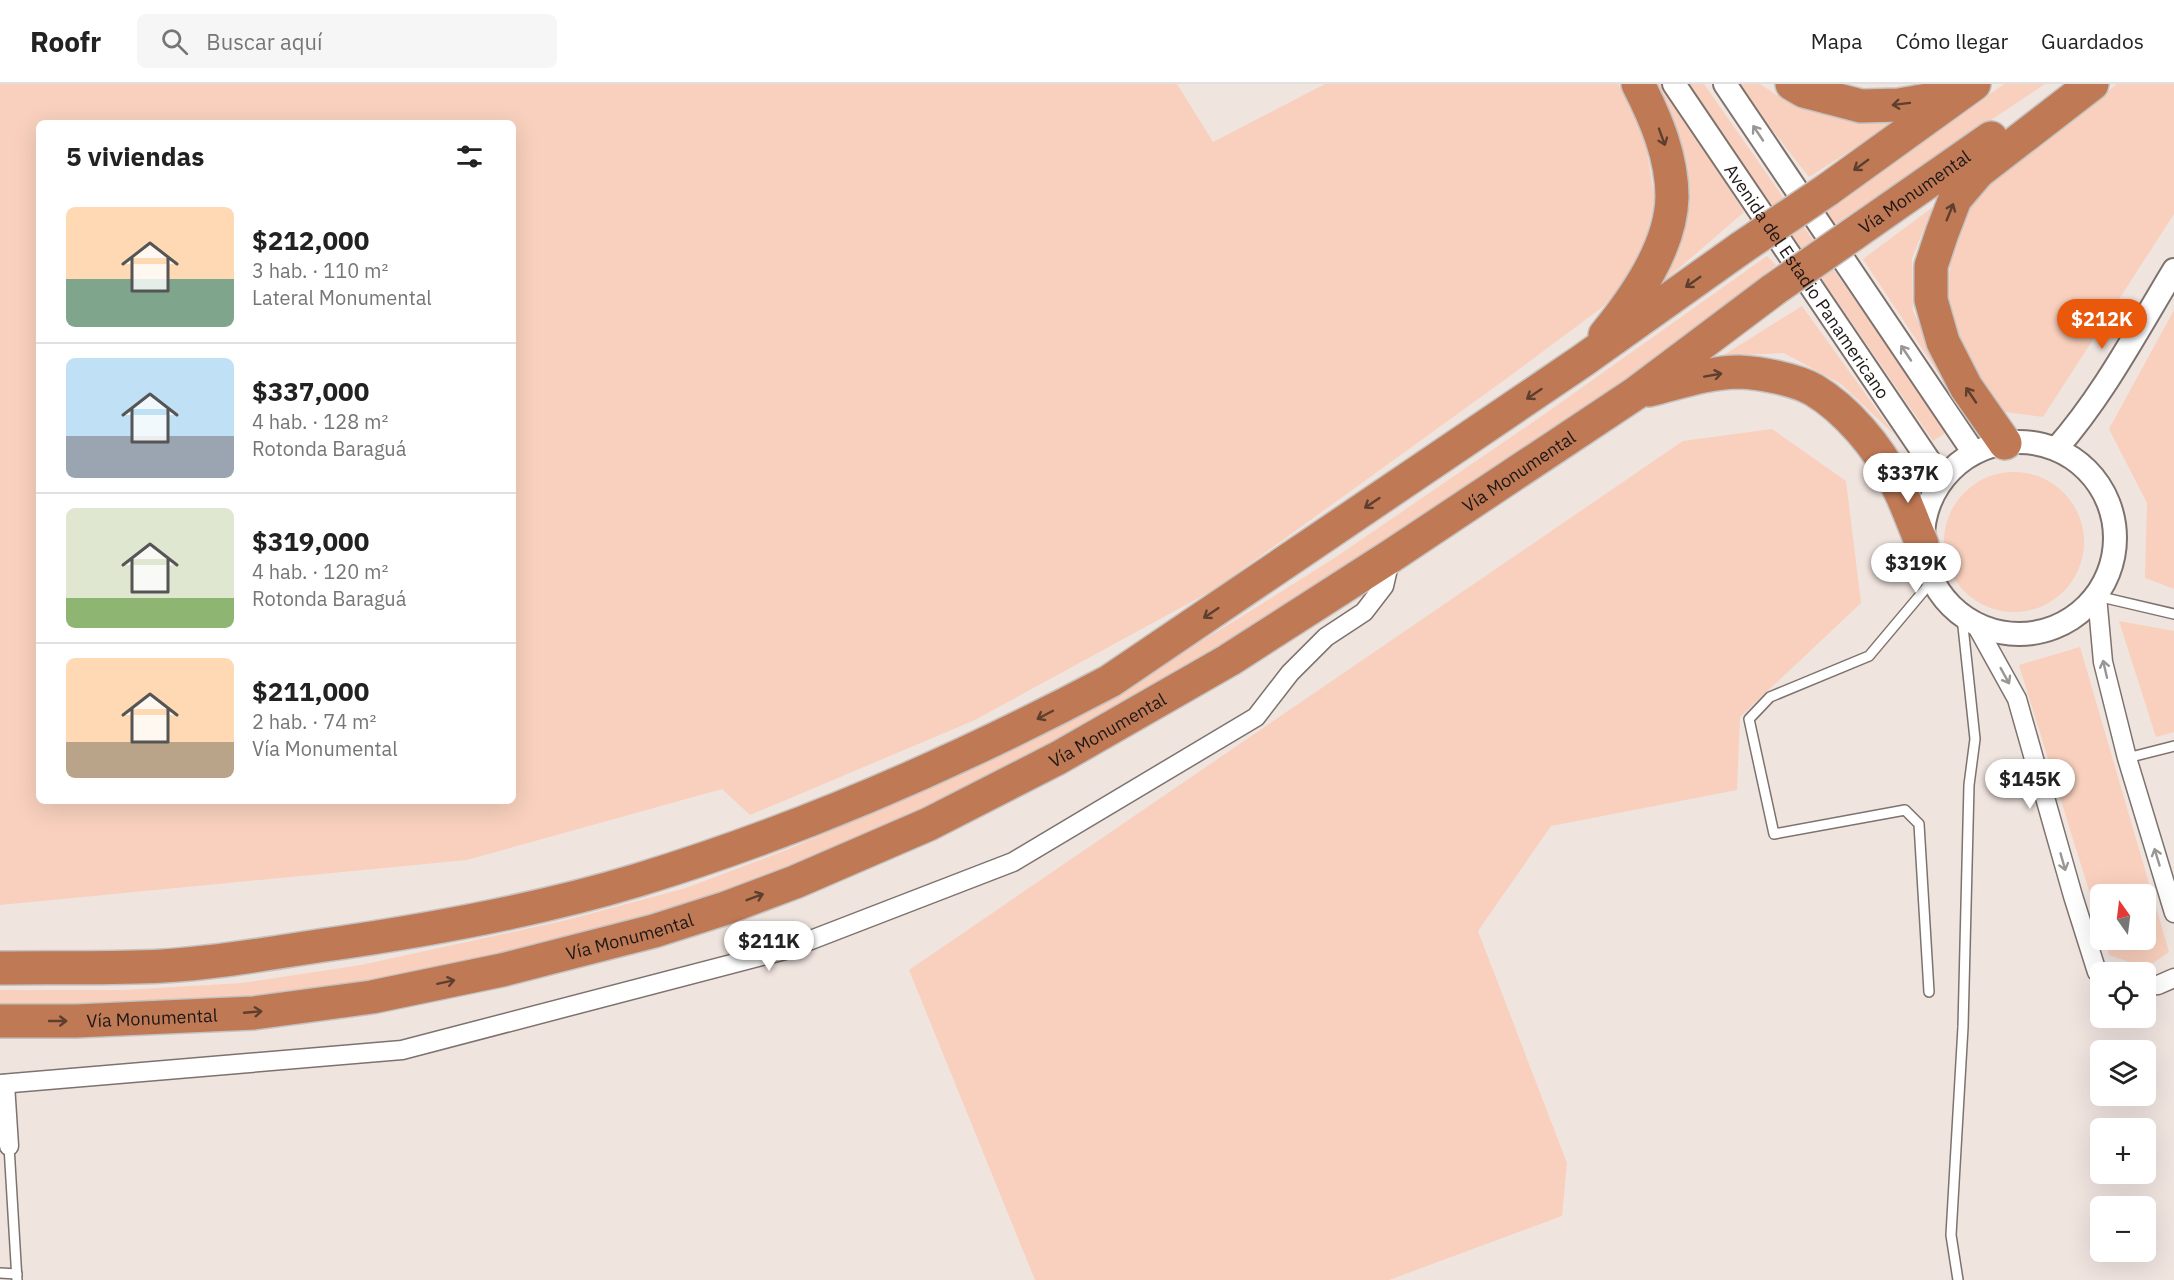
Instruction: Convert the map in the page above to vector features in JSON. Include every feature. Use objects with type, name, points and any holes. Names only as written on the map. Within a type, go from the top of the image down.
[{"type":"highway","points":[[1582,361],[1621,314],[1655,262],[1666,229],[1672,198],[1665,147],[1638,84]]},
{"type":"highway","points":[[1792,84],[1804,91],[1861,106],[1899,105],[1967,89]]},
{"type":"highway","name":"Vía Monumental","points":[[0,1021],[76,1021],[254,1013],[372,997],[512,967],[654,931],[726,908],[795,882],[920,828],[1058,758],[1229,660],[1391,556],[1636,393],[1773,290],[2069,84]]},
{"type":"highway","points":[[2005,443],[1966,387],[1943,342],[1931,300],[1931,266],[1955,199],[1978,172],[2092,84]]},
{"type":"highway","points":[[0,968],[165,966],[378,938],[498,916],[637,880],[774,834],[902,782],[1029,724],[1110,681],[1582,361],[1967,89]]},
{"type":"highway","points":[[1636,393],[1737,372],[1784,379],[1813,389],[1872,442],[1896,481],[1922,544]]},
{"type":"street","name":"Avenida del Estadio Panamericano","points":[[1674,84],[1942,480]]},
{"type":"street","points":[[1725,84],[1974,453]]},
{"type":"street","points":[[2056,449],[2078,424],[2115,369],[2174,270]]},
{"type":"street","points":[[1969,621],[2009,634],[2042,632],[2073,619],[2097,596],[2110,570],[2116,541],[2112,512],[2100,486],[2081,464],[2056,449],[2031,443],[2005,443],[1974,453],[1956,465],[1942,480],[1930,499],[1924,521],[1922,544],[1925,563],[1932,580],[1945,600],[1969,621],[2017,699],[2094,962]]},
{"type":"street","points":[[9,1146],[2,1084],[402,1050],[785,950],[1013,862],[1256,717],[1290,673],[1326,637],[1364,612],[1384,586],[1391,556]]},
{"type":"street","points":[[2097,596],[2103,662],[2127,758],[2174,913]]},
{"type":"street","points":[[2156,985],[2174,978]]},
{"type":"lane","points":[[1929,992],[1919,824],[1905,810],[1774,834],[1749,719],[1770,697],[1869,656],[1932,580]]},
{"type":"lane","points":[[2097,596],[2174,615]]},
{"type":"lane","points":[[1958,1280],[1951,1235],[1963,1027],[1969,785],[1975,739],[1969,621]]},
{"type":"lane","points":[[2127,758],[2174,746]]},
{"type":"lane","points":[[0,1273],[17,1277],[9,1146]]},
{"type":"shaded area","points":[[0,84],[1177,84],[1213,142],[1325,84],[1618,84],[1642,120],[1655,202],[1639,264],[1604,306],[1215,589],[975,720],[750,815],[722,789],[467,860],[0,905]]},
{"type":"shaded area","points":[[1656,84],[1661,84],[1744,212],[1655,289],[1684,229],[1688,167]]},
{"type":"shaded area","points":[[1688,84],[1704,84],[1947,432],[1933,441]]},
{"type":"shaded area","points":[[1736,84],[1760,84],[1781,98],[1839,115],[1902,118],[1809,177]]},
{"type":"shaded area","points":[[2004,84],[2045,84],[1834,225],[1825,212]]},
{"type":"shaded area","points":[[2117,84],[2174,84],[2174,214],[2043,417],[2005,412],[1974,376],[1956,339],[1947,292],[1953,243],[1973,197]]},
{"type":"shaded area","points":[[1933,207],[1912,258],[1913,311],[1958,403],[1863,259]]},
{"type":"shaded area","points":[[1767,256],[1776,265],[1675,344],[1559,427],[1259,629],[953,798],[804,863],[695,904],[577,936],[371,981],[252,999],[135,1006],[0,1007],[0,990],[125,990],[242,983],[361,965],[567,920],[686,888],[794,847],[943,781],[1157,668],[1336,557],[1549,411]]},
{"type":"shaded area","points":[[1802,306],[1895,435],[1841,384],[1784,353],[1722,356]]},
{"type":"shaded area","points":[[2174,310],[2174,589],[2145,578],[2147,503],[2109,429]]},
{"type":"shaded area","points":[[1772,429],[1846,481],[1861,603],[1740,717],[1737,790],[1551,826],[1478,931],[1567,1163],[1562,1216],[1389,1280],[1035,1280],[909,970],[1683,441]]},
{"type":"shaded area","points":[[2014,472],[2041,478],[2053,484],[2063,493],[2072,503],[2078,515],[2084,542],[2078,569],[2072,581],[2063,591],[2053,600],[2041,606],[2014,612],[1987,606],[1975,600],[1965,591],[1956,581],[1950,569],[1944,542],[1950,515],[1956,503],[1965,493],[1975,484],[1987,478]]},
{"type":"shaded area","points":[[2119,621],[2174,631],[2174,732],[2156,737]]},
{"type":"shaded area","points":[[2080,647],[2149,884],[2090,884],[2090,894],[2019,665]]},
{"type":"shaded area","points":[[2156,907],[2169,952],[2155,962],[2129,962],[2109,955],[2107,950],[2156,950]]}]
